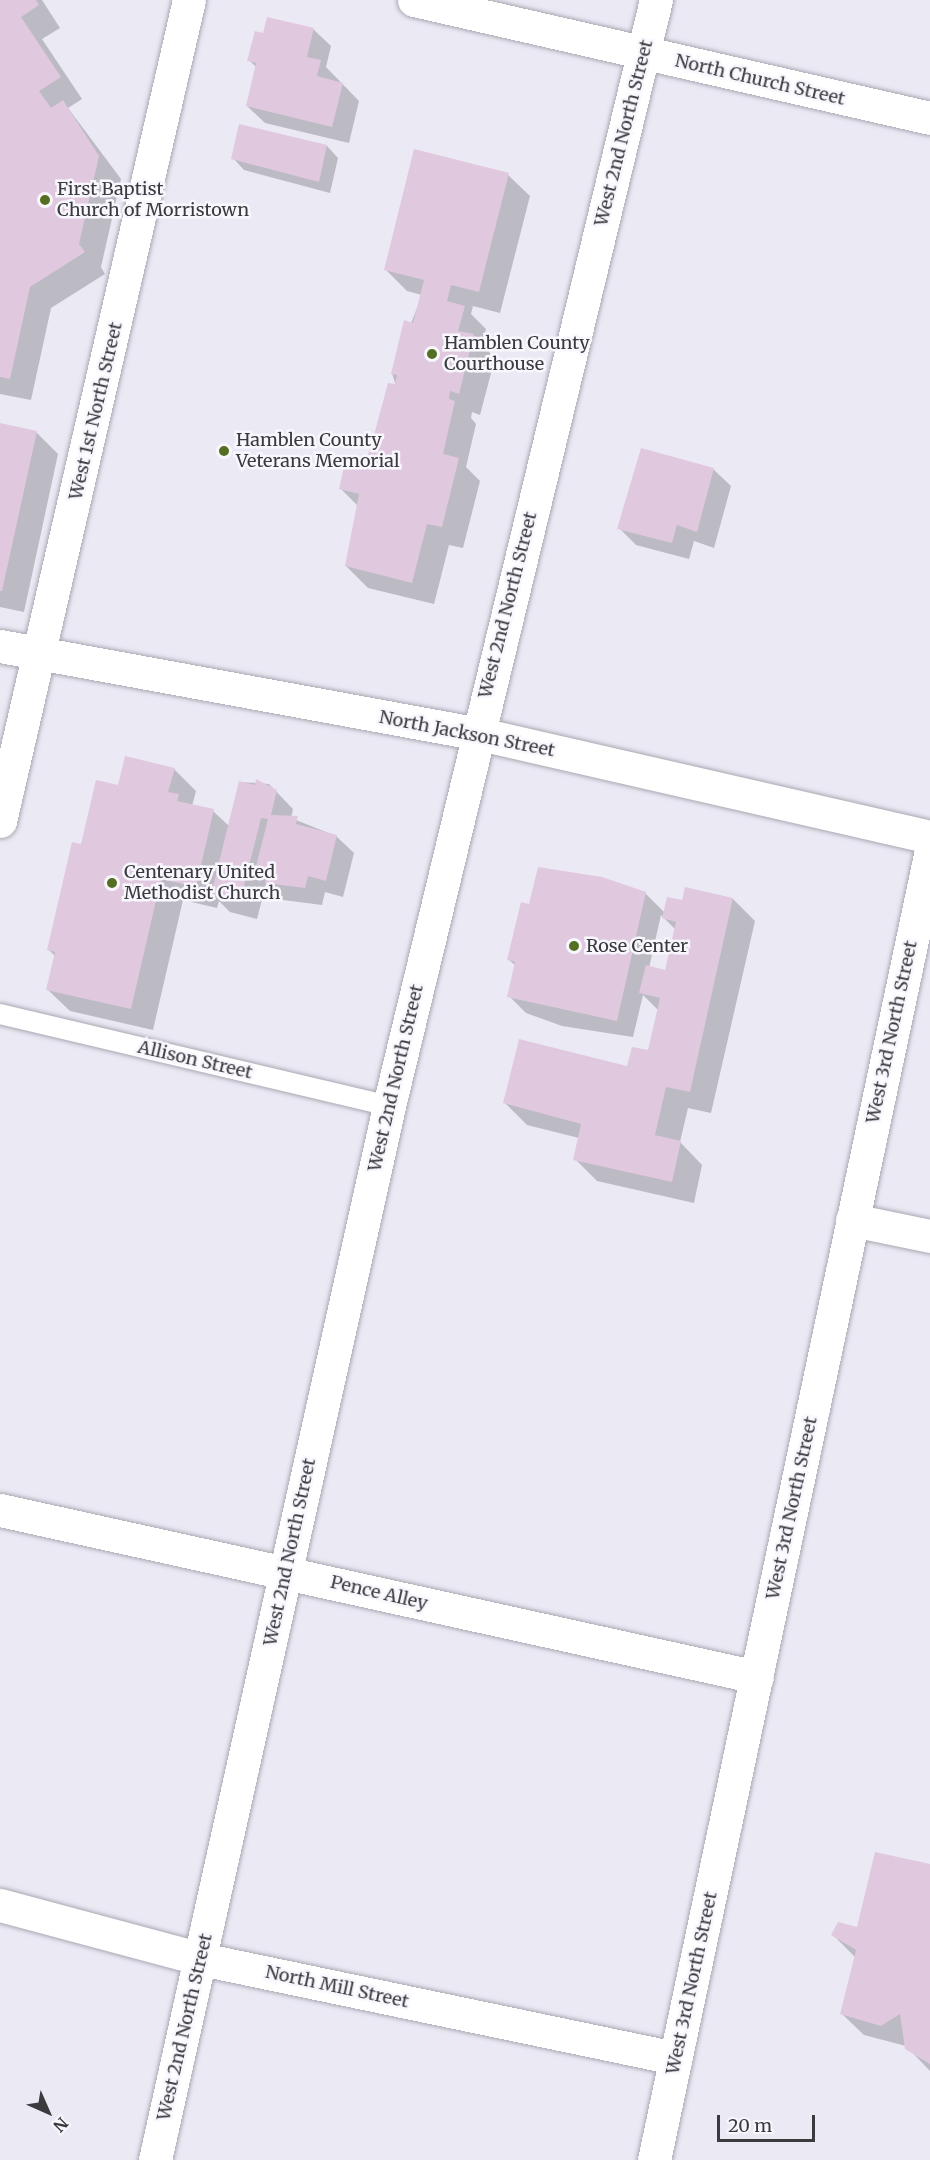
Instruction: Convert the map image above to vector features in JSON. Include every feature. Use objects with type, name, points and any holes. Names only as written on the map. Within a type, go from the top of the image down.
[{"type":"street","name":"West 1st North Street","points":[[0,821],[41,654],[189,0]]},
{"type":"street","name":"North Church Street","points":[[414,0],[930,118]]},
{"type":"street","name":"West 2nd North Street","points":[[156,2160],[389,1106],[476,734],[656,0]]},
{"type":"street","name":"North Jackson Street","points":[[0,646],[476,734],[930,837]]},
{"type":"street","name":"West 3rd North Street","points":[[654,2160],[930,855]]},
{"type":"street","points":[[852,1220],[930,1236]]},
{"type":"street","name":"Pence Alley","points":[[0,1510],[757,1677]]},
{"type":"street","name":"North Mill Street","points":[[0,1905],[201,1959],[676,2058]]},
{"type":"lane","name":"Allison Street","points":[[0,1014],[389,1106]]},
{"type":"building","name":"First Baptist Church of Morristown","points":[[0,0],[36,0],[39,5],[21,17],[61,77],[39,91],[51,108],[63,100],[99,156],[79,244],[85,252],[30,287],[10,379],[0,377]]},
{"type":"building","points":[[267,17],[314,28],[307,57],[321,60],[317,76],[343,83],[332,127],[246,106],[256,63],[247,61],[255,31],[263,33]]},
{"type":"building","points":[[239,124],[327,145],[319,182],[231,159]]},
{"type":"building","name":"Hamblen County Courthouse","points":[[414,149],[509,173],[479,292],[451,285],[447,301],[465,306],[458,331],[474,334],[459,394],[450,391],[449,399],[455,401],[443,454],[459,458],[442,527],[427,524],[412,583],[345,566],[359,494],[339,489],[346,458],[364,462],[370,450],[388,383],[395,384],[397,375],[391,374],[404,320],[413,323],[424,280],[384,270]]},
{"type":"building","points":[[0,423],[37,431],[2,591],[0,591]]},
{"type":"building","points":[[641,448],[714,468],[697,532],[677,525],[672,543],[617,529]]},
{"type":"building","name":"Centenary United Methodist Church","points":[[125,756],[175,768],[168,792],[179,794],[177,801],[214,809],[196,887],[161,879],[131,1009],[46,990],[55,952],[47,950],[72,842],[81,844],[96,780],[118,785]]},
{"type":"building","points":[[256,779],[277,790],[271,815],[298,816],[296,824],[337,835],[326,881],[308,876],[305,888],[265,883],[266,877],[254,874],[268,819],[261,818],[240,902],[211,895],[239,781],[255,785]]},
{"type":"building","name":"Rose Center","points":[[538,867],[602,877],[646,892],[617,1021],[507,997],[515,962],[507,960],[521,902],[529,904]]},
{"type":"building","points":[[685,887],[733,898],[690,1092],[666,1087],[655,1135],[681,1141],[672,1182],[573,1160],[581,1124],[503,1103],[519,1039],[627,1066],[632,1047],[648,1050],[660,998],[639,993],[646,965],[665,970],[676,922],[662,918],[667,897],[682,900]]},
{"type":"building","points":[[875,1852],[930,1864],[930,2064],[905,2049],[900,2014],[881,2026],[840,2014],[856,1950],[831,1935],[838,1922],[857,1927]]},
{"type":"place","name":"First Baptist Church of Morristown","points":[[45,200]]},
{"type":"place","name":"Hamblen County Courthouse","points":[[432,354]]},
{"type":"place","name":"Hamblen County Veterans Memorial","points":[[224,451]]},
{"type":"place","name":"Centenary United Methodist Church","points":[[112,883]]},
{"type":"place","name":"Rose Center","points":[[574,946]]}]
